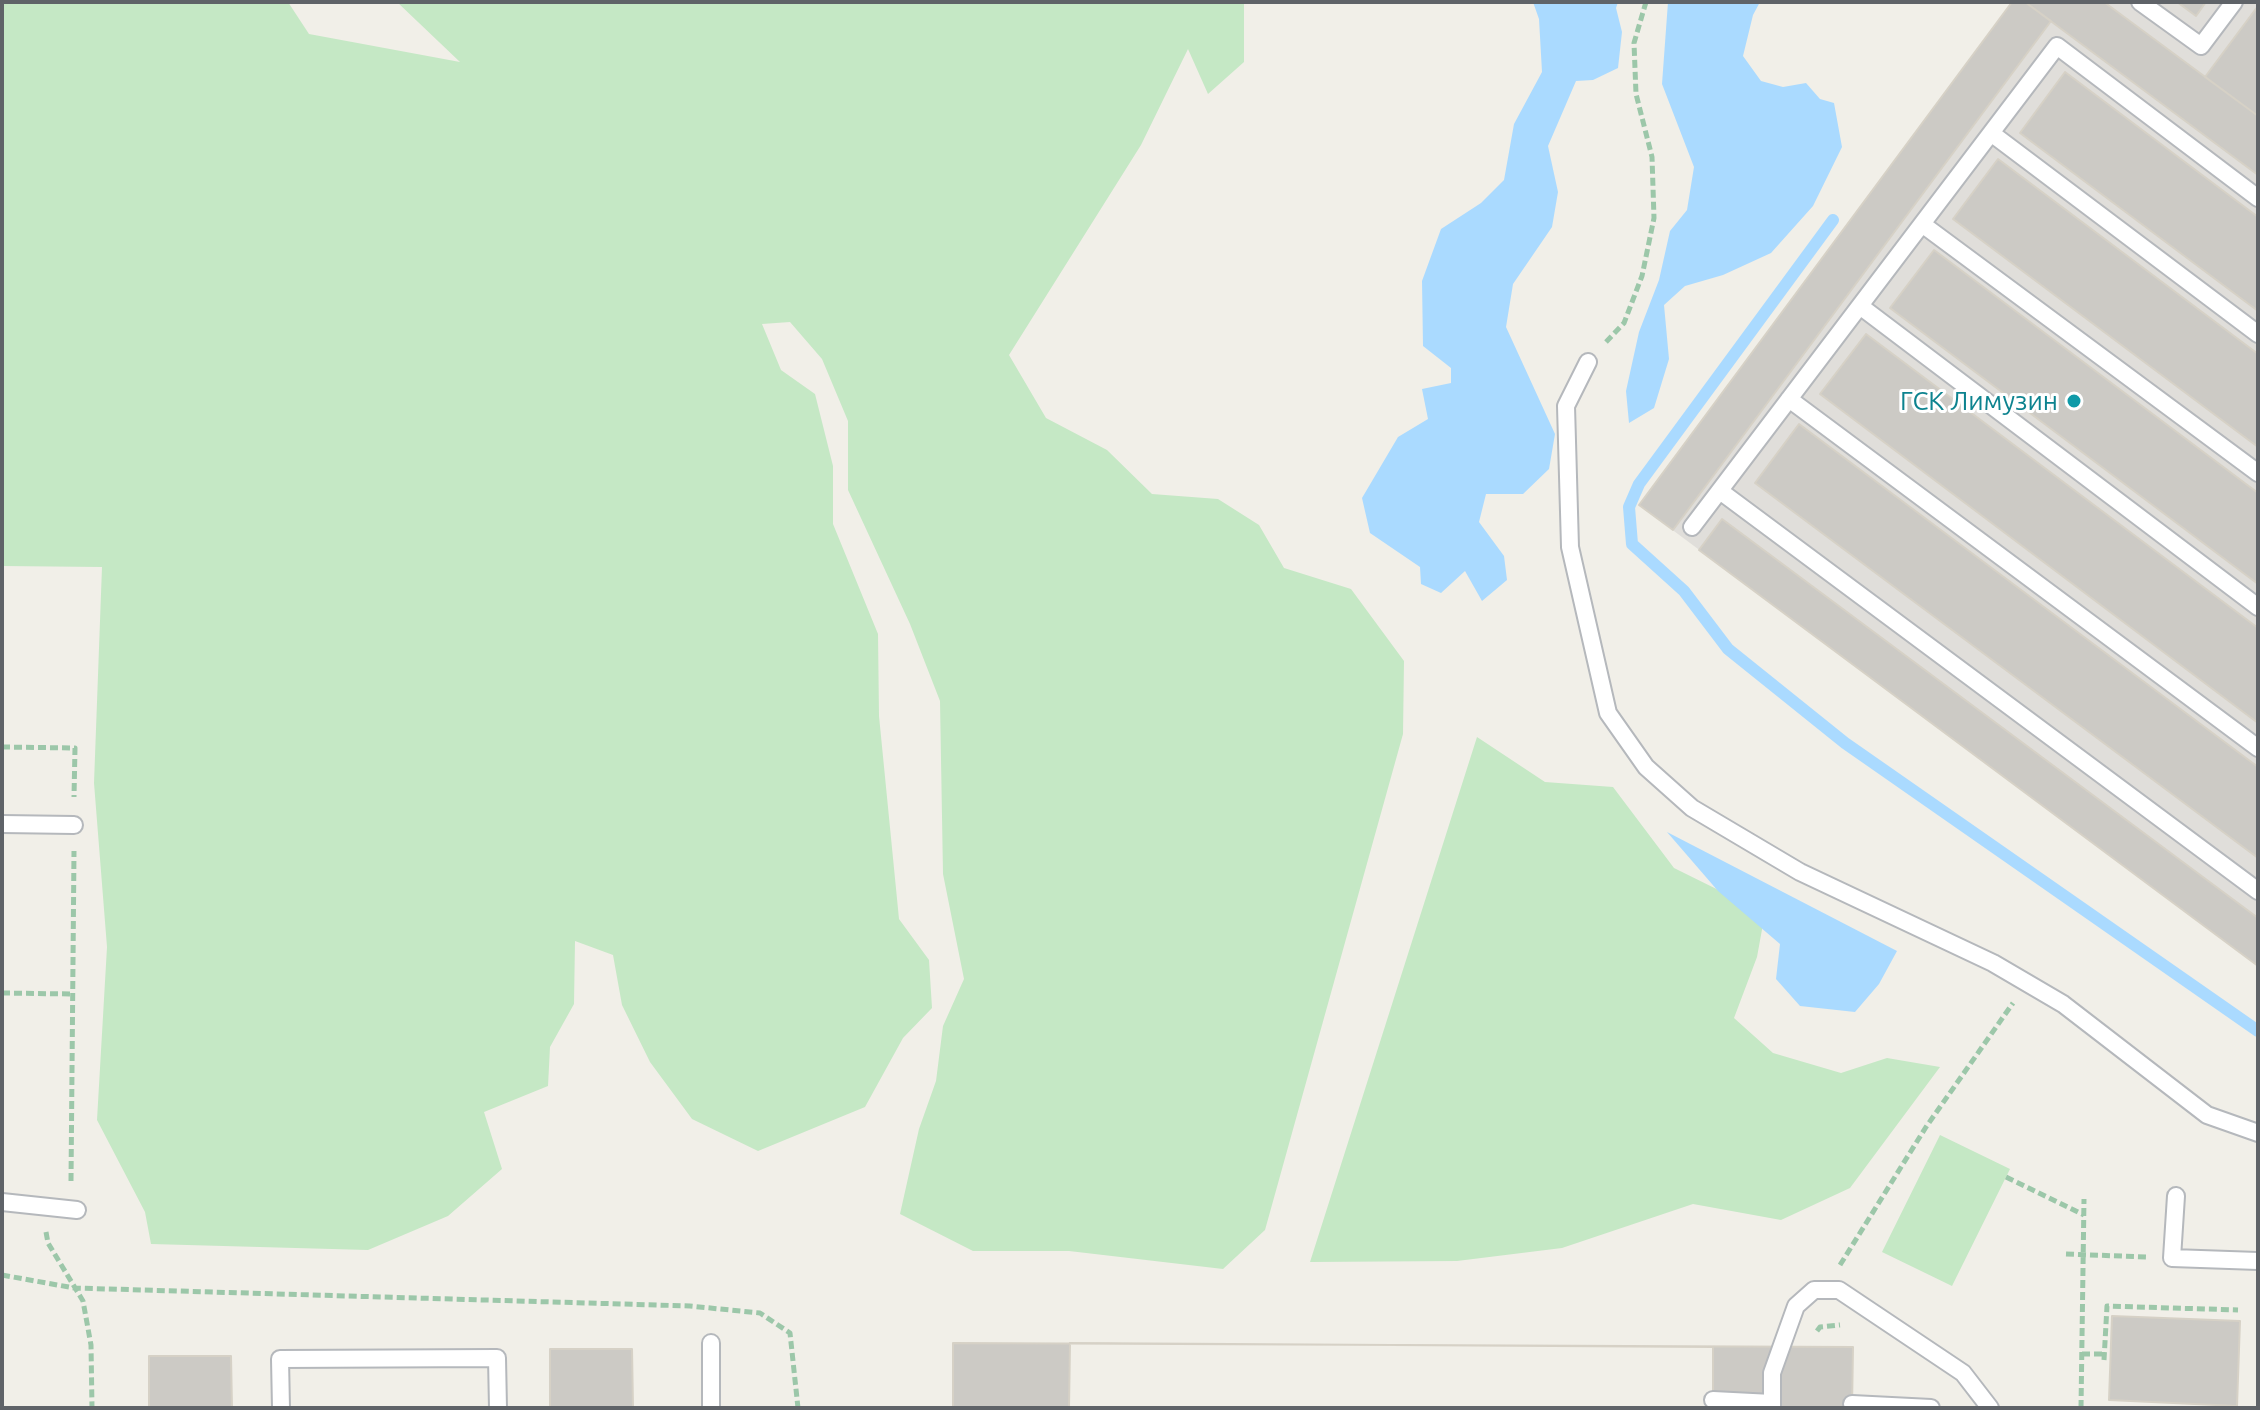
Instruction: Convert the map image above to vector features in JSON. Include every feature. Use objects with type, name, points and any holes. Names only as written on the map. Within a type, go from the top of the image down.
[{"type":"lane","points":[[2140,2],[2201,46],[2234,2]]},
{"type":"lane","points":[[1692,527],[2057,46],[2258,198]]},
{"type":"lane","points":[[1991,133],[2258,334]]},
{"type":"lane","points":[[1922,224],[2258,473]]},
{"type":"lane","points":[[1860,306],[2258,607]]},
{"type":"lane","points":[[1588,362],[1566,406],[1570,547],[1608,713],[1646,767],[1692,808],[1800,872],[2019,979],[2063,1004],[2207,1115],[2258,1133]]},
{"type":"lane","points":[[1789,399],[2258,748]]},
{"type":"lane","points":[[1720,491],[2258,891]]},
{"type":"lane","points":[[2,824],[74,825]]},
{"type":"lane","points":[[2176,1196],[2172,1258],[2258,1261]]},
{"type":"lane","points":[[2,1202],[77,1210]]},
{"type":"lane","points":[[1713,1400],[1772,1405],[1772,1373],[1796,1306],[1814,1290],[1839,1290],[1963,1373],[1988,1408]]},
{"type":"lane","points":[[711,1343],[711,1408]]},
{"type":"lane","points":[[281,1408],[280,1359],[497,1358],[498,1408]]},
{"type":"lane","points":[[1852,1404],[1931,1408]]},
{"type":"path","points":[[1588,362],[1624,323],[1642,276],[1654,218],[1652,157],[1636,94],[1634,43],[1646,2]]},
{"type":"path","points":[[2,747],[75,748],[70,1161]]},
{"type":"path","points":[[1828,1290],[1847,1251],[1926,1127],[2011,1009],[2019,979]]},
{"type":"path","points":[[2,993],[72,994]]},
{"type":"path","points":[[2006,1177],[2084,1215]]},
{"type":"path","points":[[2081,1408],[2084,1199]]},
{"type":"path","points":[[39,1204],[48,1243],[83,1301],[91,1345],[92,1408]]},
{"type":"path","points":[[2066,1254],[2132,1257]]},
{"type":"path","points":[[2,1275],[74,1288],[690,1306],[760,1313],[790,1333],[798,1408]]},
{"type":"path","points":[[2081,1354],[2104,1357],[2107,1306],[2238,1310]]},
{"type":"path","points":[[1814,1334],[1820,1327],[1839,1325],[1848,1329]]},
{"type":"shaded area","points":[[2012,2],[2258,2],[2258,966],[1639,505]]},
{"type":"green space","points":[[2,2],[288,2],[309,34],[460,62],[397,2],[1244,2],[1244,62],[1208,94],[1188,49],[1141,145],[1009,355],[1046,418],[1107,450],[1152,494],[1218,499],[1259,525],[1284,568],[1351,589],[1404,661],[1403,734],[1265,1230],[1223,1269],[1069,1251],[973,1251],[900,1214],[919,1129],[936,1081],[943,1026],[964,979],[943,874],[940,701],[910,624],[848,490],[848,421],[822,359],[790,322],[762,324],[781,370],[815,394],[833,466],[833,524],[878,634],[879,716],[899,919],[929,960],[932,1008],[903,1038],[865,1107],[758,1151],[692,1119],[650,1062],[622,1005],[613,955],[575,941],[574,1004],[550,1047],[548,1086],[484,1112],[502,1169],[448,1216],[368,1250],[151,1244],[145,1212],[97,1120],[107,947],[94,783],[102,567],[2,566]]},
{"type":"green space","points":[[1477,737],[1545,782],[1613,787],[1674,868],[1765,913],[1757,957],[1734,1018],[1773,1053],[1841,1073],[1887,1058],[1940,1067],[1850,1188],[1781,1220],[1693,1204],[1562,1248],[1457,1261],[1310,1262]]},
{"type":"green space","points":[[1940,1135],[2010,1169],[1952,1286],[1882,1252]]},
{"type":"water","points":[[1533,2],[1618,2],[1616,8],[1622,32],[1618,68],[1593,80],[1576,81],[1548,146],[1558,192],[1552,227],[1513,284],[1506,327],[1555,434],[1549,469],[1523,494],[1486,494],[1479,522],[1504,556],[1507,580],[1482,601],[1465,571],[1441,593],[1421,584],[1420,567],[1370,533],[1362,498],[1398,437],[1428,419],[1422,389],[1451,383],[1451,368],[1423,346],[1422,281],[1441,229],[1481,203],[1504,180],[1514,124],[1542,72],[1539,19]]},
{"type":"water","points":[[1668,2],[1760,2],[1753,15],[1743,56],[1761,81],[1783,87],[1806,83],[1820,99],[1834,103],[1842,147],[1813,206],[1771,253],[1723,275],[1685,286],[1664,305],[1669,359],[1654,408],[1629,423],[1626,391],[1639,332],[1659,280],[1670,231],[1687,210],[1694,167],[1662,84]]},
{"type":"water","points":[[1667,832],[1897,951],[1879,984],[1855,1012],[1800,1006],[1776,979],[1780,944],[1718,891]]},
{"type":"building","points":[[2012,2],[2025,2],[2051,21],[1673,530],[1639,505]]},
{"type":"building","points":[[2025,2],[2104,2],[2258,116],[2258,175]]},
{"type":"building","points":[[2177,2],[2206,2],[2196,16]]},
{"type":"building","points":[[2258,6],[2258,116],[2205,77]]},
{"type":"building","points":[[2065,72],[2258,217],[2258,311],[2020,133]]},
{"type":"building","points":[[1998,159],[2258,354],[2258,447],[1953,219]]},
{"type":"building","name":"ГСК Лимузин","points":[[1934,250],[2258,493],[2258,584],[1890,308]]},
{"type":"building","points":[[1866,334],[2258,628],[2258,723],[1820,394]]},
{"type":"building","points":[[1799,424],[2258,767],[2258,858],[1755,483]]},
{"type":"building","points":[[1722,519],[2258,918],[2258,966],[1699,550]]},
{"type":"building","points":[[2112,1316],[2240,1321],[2237,1406],[2109,1400]]},
{"type":"building","points":[[953,1343],[1853,1347],[1852,1408],[953,1408]]},
{"type":"building","points":[[1070,1343],[1713,1347],[1713,1408],[1069,1408]]},
{"type":"building","points":[[550,1349],[632,1349],[633,1408],[550,1408]]},
{"type":"building","points":[[149,1356],[231,1356],[232,1408],[149,1408]]},
{"type":"waterway","points":[[1833,220],[1639,484],[1629,507],[1632,544],[1684,591],[1728,649],[1845,743],[2258,1031]]},
{"type":"place","name":"ГСК Лимузин","points":[[2074,401]]}]
